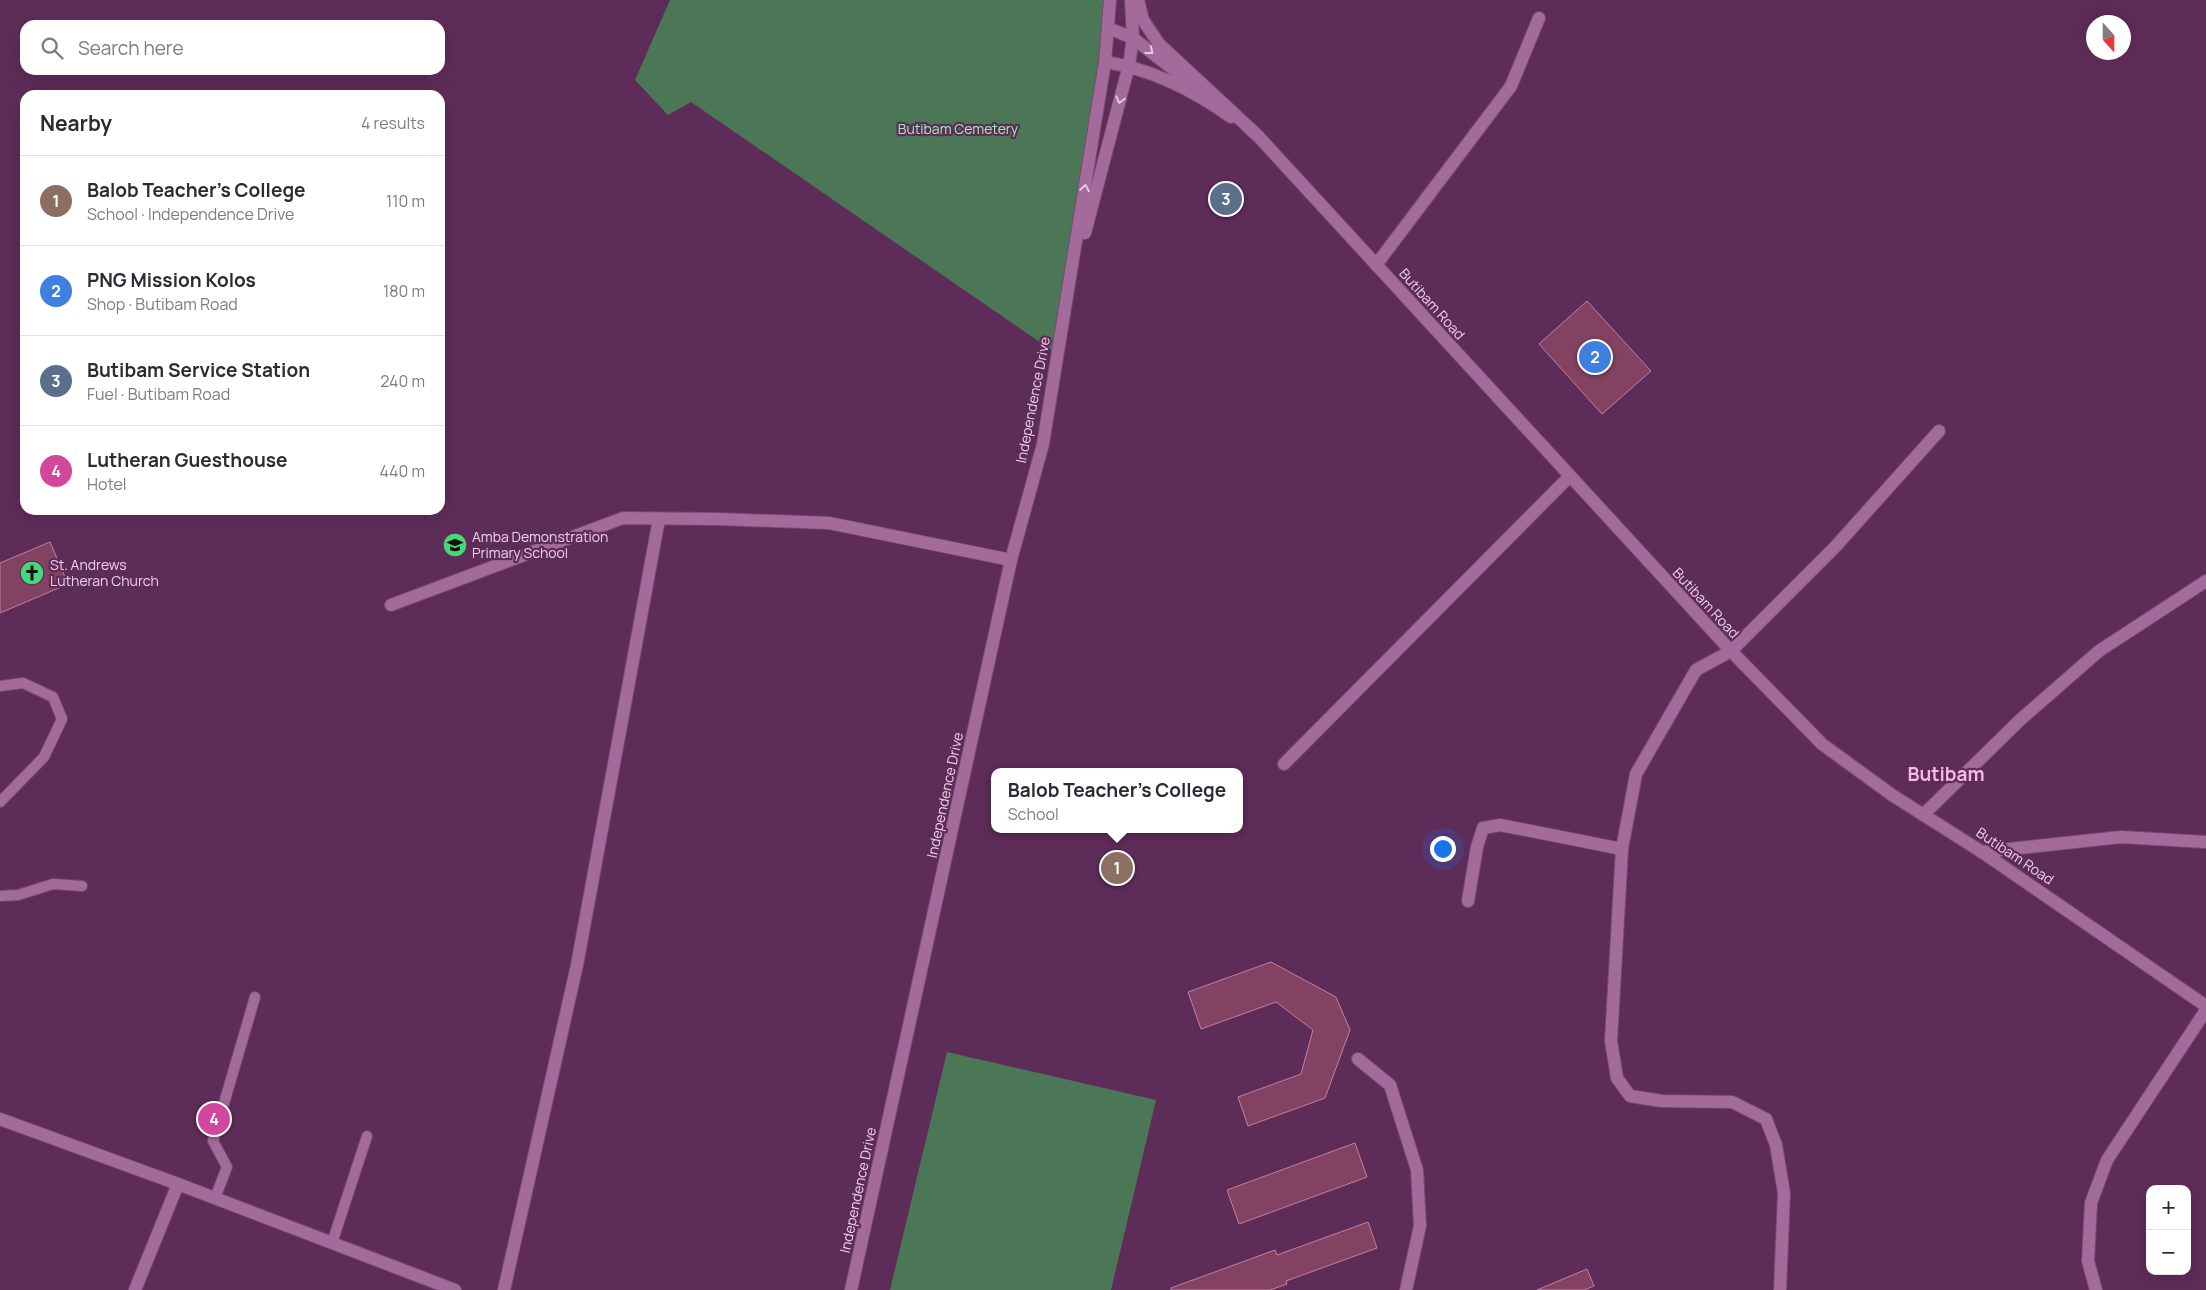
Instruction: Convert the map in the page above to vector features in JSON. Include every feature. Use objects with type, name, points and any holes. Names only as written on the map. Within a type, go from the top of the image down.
[{"type":"street","points":[[1066,306],[1105,62],[1110,0]]},
{"type":"street","points":[[1066,306],[1128,65],[1132,38],[1131,0]]},
{"type":"street","points":[[1138,0],[1143,20],[1159,44],[1258,136]]},
{"type":"street","points":[[1376,265],[1512,86],[1539,18]]},
{"type":"street","name":"Butibam Road","points":[[1108,28],[1132,38],[1258,136],[1731,652],[1822,744],[1892,795],[1982,852],[2206,1006]]},
{"type":"street","name":"Butibam Road","points":[[1105,62],[1128,65],[1157,74],[1193,91],[1258,136]]},
{"type":"street","name":"Independence Drive","points":[[851,1290],[1011,560],[1043,444],[1066,306]]},
{"type":"street","points":[[1780,1290],[1784,1193],[1776,1145],[1766,1119],[1732,1102],[1662,1101],[1630,1096],[1617,1078],[1611,1041],[1622,849],[1636,774],[1696,670],[1731,652],[1836,546],[1939,431]]},
{"type":"street","points":[[1284,764],[1569,477]]},
{"type":"street","points":[[391,605],[624,518],[718,518],[829,523],[1011,560]]},
{"type":"street","points":[[504,1290],[576,965],[659,519]]},
{"type":"street","points":[[1923,815],[2020,720],[2099,651],[2206,581]]},
{"type":"street","points":[[1468,902],[1477,847],[1483,828],[1500,825],[1622,849]]},
{"type":"street","points":[[1982,852],[2121,837],[2206,842]]},
{"type":"street","points":[[2096,1290],[2088,1261],[2091,1203],[2107,1160],[2206,1010]]},
{"type":"street","points":[[1358,1059],[1390,1085],[1417,1170],[1420,1226],[1406,1290]]},
{"type":"street","points":[[0,1119],[178,1184],[455,1290]]},
{"type":"street","points":[[135,1290],[178,1184]]},
{"type":"lane","points":[[0,686],[23,683],[54,698],[62,719],[44,758],[0,802]]},
{"type":"lane","points":[[0,896],[18,896],[53,884],[82,886]]},
{"type":"lane","points":[[215,1198],[227,1167],[213,1141],[255,997]]},
{"type":"lane","points":[[332,1243],[367,1136]]},
{"type":"green space","name":"Butibam Cemetery","points":[[670,0],[1106,0],[1060,356],[691,102],[668,115],[635,80]]},
{"type":"green space","points":[[947,1052],[1156,1100],[1111,1290],[890,1290]]},
{"type":"building","points":[[1587,301],[1651,371],[1602,414],[1539,344]]},
{"type":"building","name":"St. Andrews Lutheran Church","points":[[50,542],[68,584],[0,613],[0,563]]},
{"type":"building","points":[[1271,962],[1336,997],[1350,1030],[1325,1098],[1248,1126],[1238,1097],[1301,1074],[1313,1030],[1276,1002],[1201,1029],[1188,992]]},
{"type":"building","points":[[1355,1143],[1367,1177],[1239,1224],[1227,1190]]},
{"type":"building","points":[[1368,1222],[1377,1248],[1286,1281],[1287,1284],[1270,1290],[1171,1290],[1171,1288],[1275,1250],[1277,1255]]},
{"type":"building","points":[[1587,1269],[1594,1286],[1584,1290],[1537,1290]]},
{"type":"place","name":"Butibam Service Station","points":[[1226,199]]},
{"type":"place","name":"PNG Mission Kolos","points":[[1595,357]]},
{"type":"place","name":"Amba Demonstration Primary School","points":[[455,545]]},
{"type":"place","name":"St. Andrews Lutheran Church","points":[[32,573]]},
{"type":"place","name":"Balob Teacher's College","points":[[1117,868]]},
{"type":"place","name":"Lutheran Guesthouse","points":[[214,1119]]},
{"type":"district","name":"Butibam","points":[[1946,774]]}]
